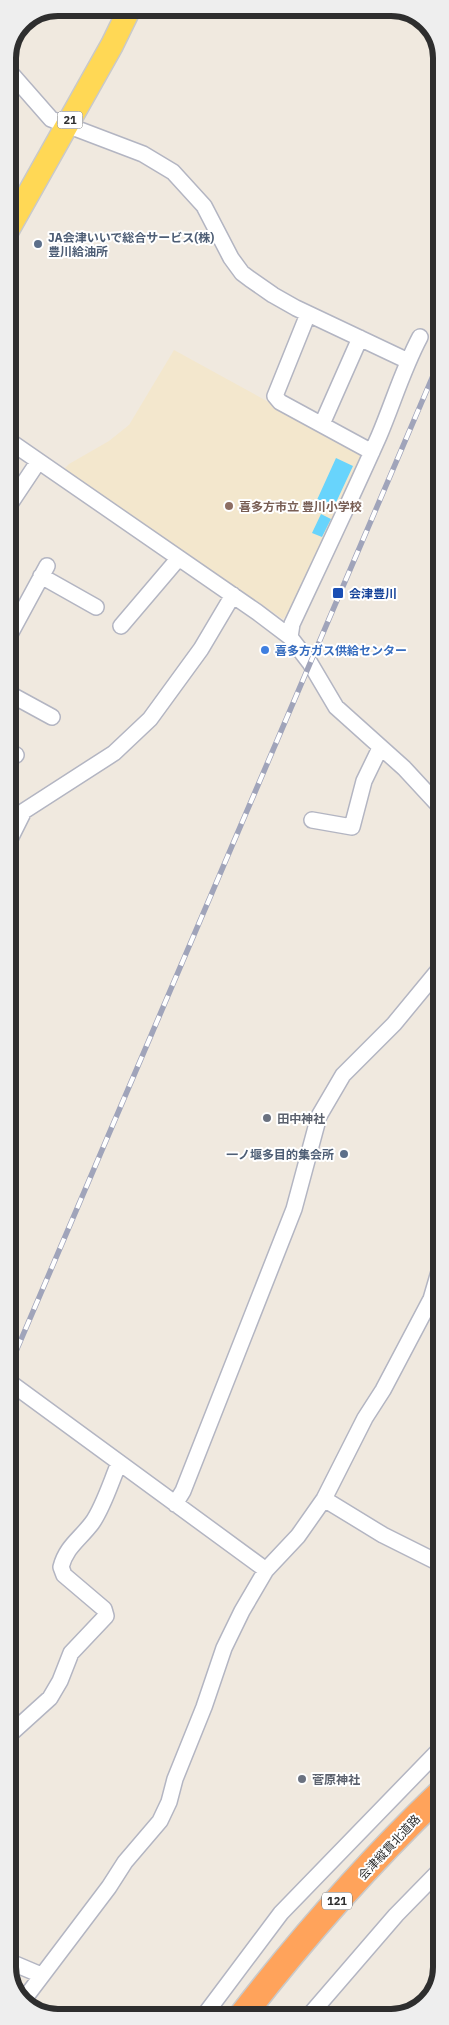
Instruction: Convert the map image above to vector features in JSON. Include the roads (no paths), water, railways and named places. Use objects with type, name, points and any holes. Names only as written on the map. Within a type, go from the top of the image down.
[{"type":"highway","name":"会津縦貫北道路","points":[[247,2009],[333,1906],[433,1801]]},
{"type":"highway","name":"会津縦貫北道路","points":[[264,2009],[342,1913],[433,1818]]},
{"type":"main road","name":"21","points":[[16,216],[112,45],[126,16]]},
{"type":"street","points":[[16,79],[51,119],[144,154],[173,172],[204,206],[231,258],[242,273],[273,295],[308,314],[408,360]]},
{"type":"street","points":[[308,314],[275,396],[280,402],[372,452]]},
{"type":"street","points":[[290,637],[292,624],[372,452],[408,360],[420,337]]},
{"type":"street","points":[[322,424],[360,338]]},
{"type":"street","points":[[16,446],[290,637],[310,663],[336,707],[404,768],[433,799]]},
{"type":"street","points":[[16,495],[38,462]]},
{"type":"street","points":[[120,626],[178,559]]},
{"type":"street","points":[[16,623],[44,571],[96,607]]},
{"type":"street","points":[[16,827],[24,811],[114,753],[150,719],[201,649],[232,595]]},
{"type":"street","points":[[16,698],[52,718]]},
{"type":"street","points":[[312,820],[352,827],[364,781],[380,748]]},
{"type":"street","points":[[175,1504],[183,1491],[294,1209],[319,1116],[344,1075],[394,1024],[433,977]]},
{"type":"street","points":[[27,1995],[109,1887],[125,1862],[160,1821],[170,1802],[175,1779],[204,1708],[224,1648],[242,1612],[266,1570],[298,1536],[324,1499],[365,1418],[383,1390],[428,1306],[433,1290]]},
{"type":"street","points":[[16,1387],[266,1570]]},
{"type":"street","points":[[16,1729],[50,1698],[60,1681],[71,1653],[106,1616],[104,1609],[64,1575],[60,1567],[63,1557],[70,1547],[93,1521],[119,1464]]},
{"type":"street","points":[[324,1499],[383,1534],[433,1560]]},
{"type":"street","points":[[209,2009],[281,1913],[433,1756]]},
{"type":"street","points":[[315,2009],[396,1915],[433,1877]]},
{"type":"street","points":[[16,1965],[41,1976]]},
{"type":"water","points":[[336,458],[353,466],[333,509],[316,502]]},
{"type":"water","points":[[321,514],[331,519],[322,537],[312,533]]},
{"type":"railway","points":[[16,1351],[433,376]]},
{"type":"place","name":"JA会津いいで総合サービス(株) 豊川給油所","points":[[38,244]]},
{"type":"place","name":"喜多方市立 豊川小学校","points":[[229,506]]},
{"type":"place","name":"会津豊川","points":[[338,593]]},
{"type":"place","name":"喜多方ガス供給センター","points":[[265,650]]},
{"type":"place","name":"田中神社","points":[[267,1118]]},
{"type":"place","name":"一ノ堰多目的集会所","points":[[344,1154]]},
{"type":"place","name":"菅原神社","points":[[302,1779]]}]
